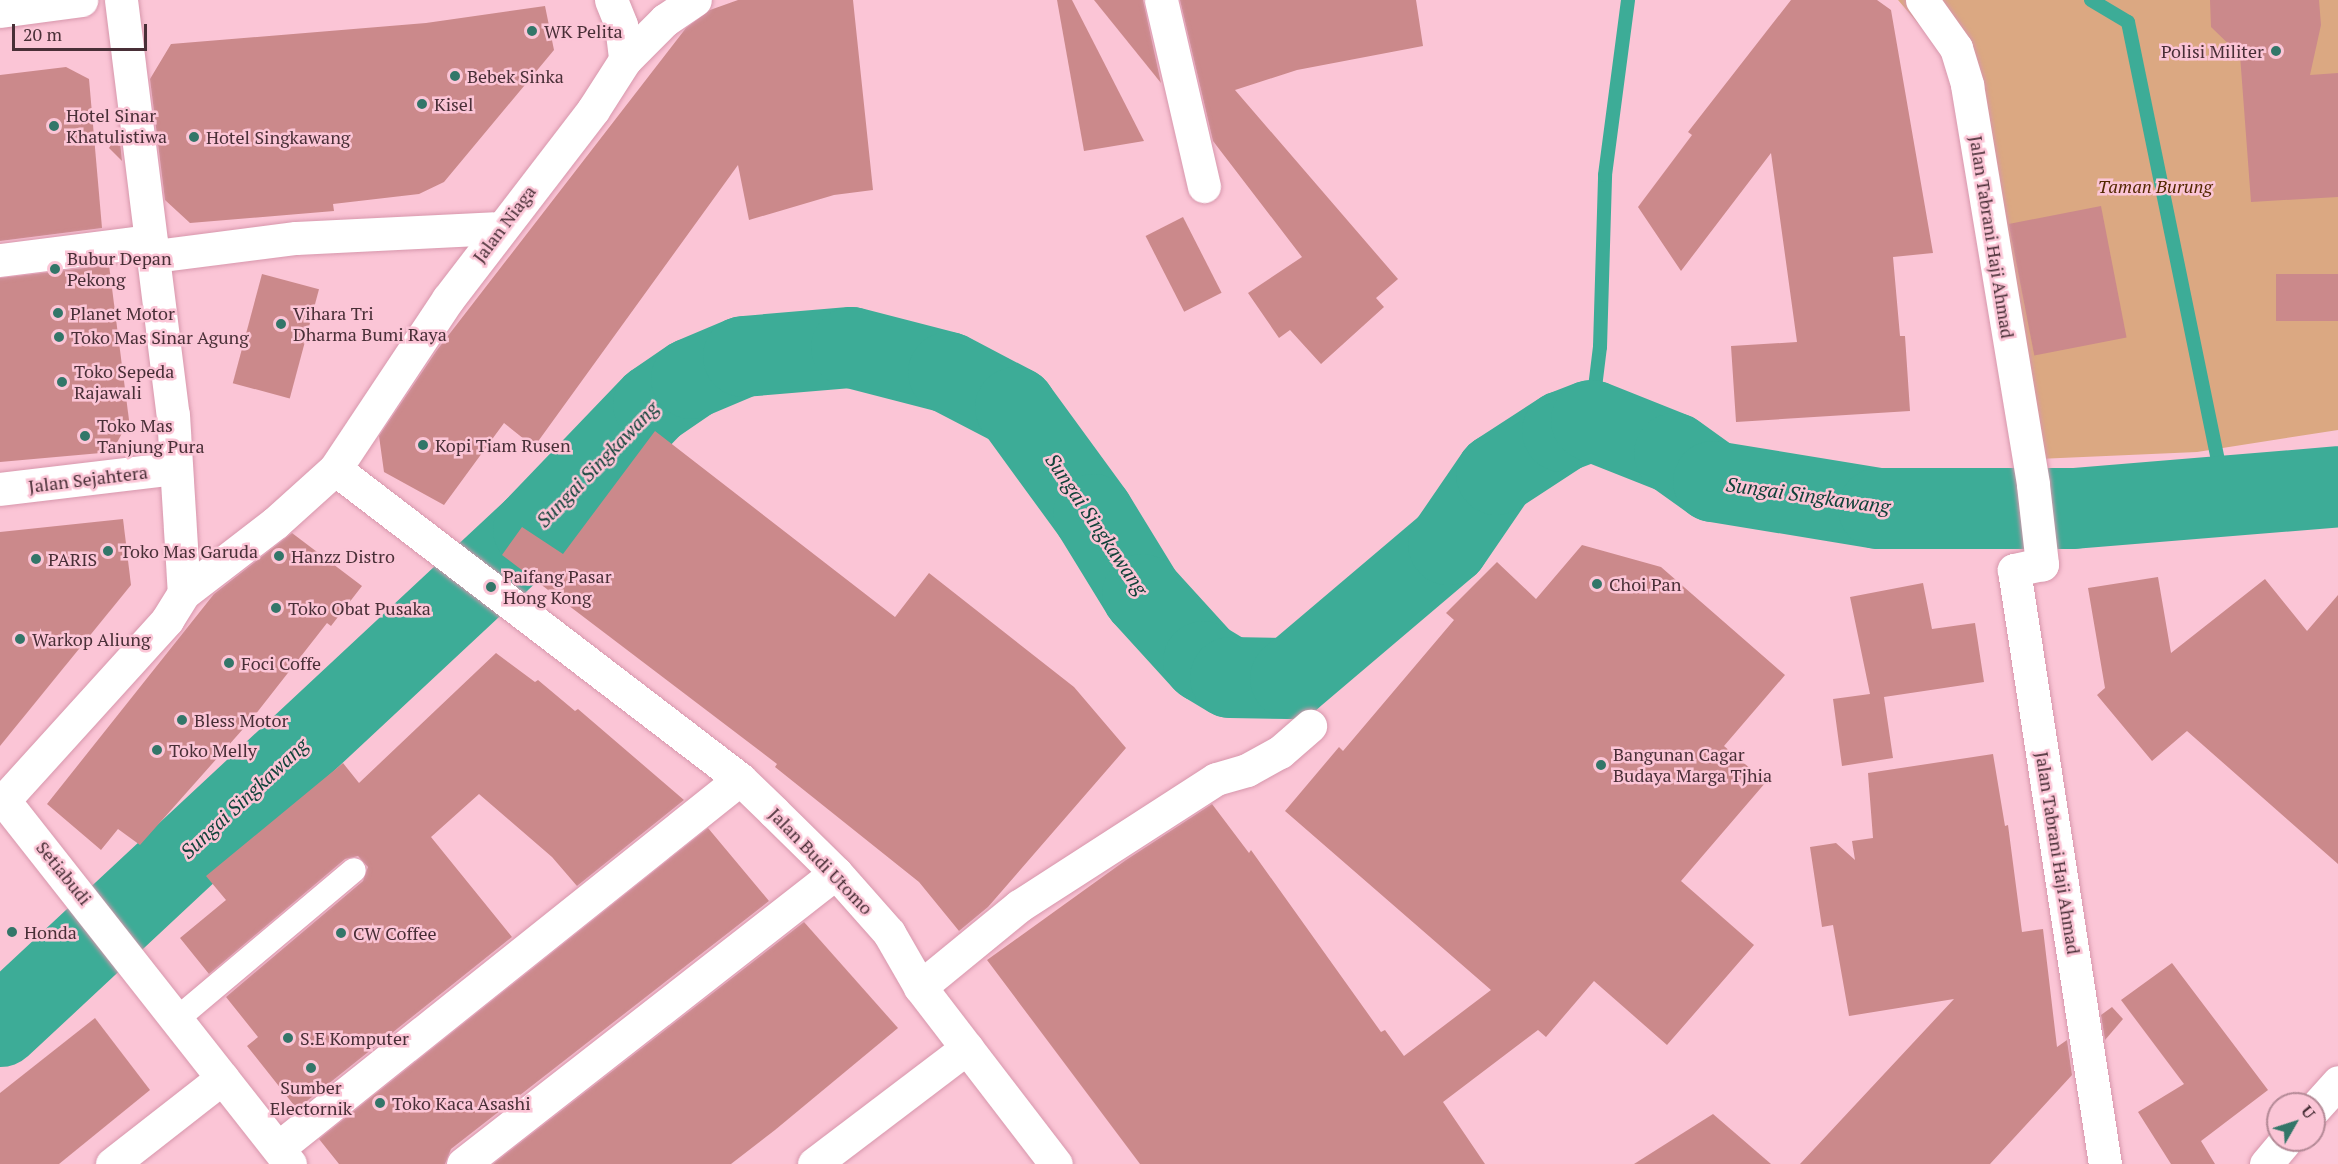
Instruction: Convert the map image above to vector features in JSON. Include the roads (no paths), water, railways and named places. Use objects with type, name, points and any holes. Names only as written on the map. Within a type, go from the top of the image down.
[{"type":"street","points":[[0,11],[81,0]]},
{"type":"street","points":[[121,0],[153,249],[182,524],[184,593]]},
{"type":"street","points":[[611,0],[621,25],[625,60]]},
{"type":"street","name":"Jalan Niaga","points":[[336,469],[448,298],[592,110],[625,60],[665,20],[695,0]]},
{"type":"street","points":[[1161,0],[1204,186]]},
{"type":"street","name":"Jalan Tabrani Haji Ahmad","points":[[1922,0],[1956,48],[1967,85],[2033,485],[2042,564],[2014,570],[2105,1164]]},
{"type":"street","points":[[0,260],[296,238],[501,228]]},
{"type":"street","name":"Jalan Sejahtera","points":[[0,489],[175,468]]},
{"type":"street","name":"Jalan Budi Utomo","points":[[336,469],[412,531],[740,779],[836,873],[889,933],[920,987],[1056,1164]]},
{"type":"street","name":"Setiabudi","points":[[284,1156],[58,865],[2,802],[167,620],[184,593],[276,523],[336,469]]},
{"type":"street","points":[[920,987],[1019,906],[1216,778],[1247,770],[1280,752],[1310,726]]},
{"type":"street","points":[[284,1156],[740,779]]},
{"type":"street","points":[[463,1164],[836,873]]},
{"type":"street","points":[[814,1164],[967,1048]]},
{"type":"street","points":[[112,1164],[222,1078]]},
{"type":"street","points":[[2326,1096],[2338,1082]]},
{"type":"street","points":[[2266,1164],[2276,1152]]},
{"type":"lane","points":[[177,1019],[354,870]]},
{"type":"waterway","points":[[1591,420],[1600,347],[1605,175],[1628,0]]},
{"type":"waterway","points":[[2091,0],[2128,22],[2225,495]]},
{"type":"waterway","name":"Sungai Singkawang","points":[[0,1026],[533,529],[653,404],[691,378],[743,356],[851,347],[948,372],[1015,407],[1093,514],[1142,594],[1203,661],[1230,677],[1290,678],[1448,544],[1496,474],[1562,431],[1591,420],[1674,453],[1713,481],[1878,508],[2073,508],[2338,486]]},
{"type":"place","name":"WK Pelita","points":[[532,31]]},
{"type":"place","name":"Polisi Militer","points":[[2276,51]]},
{"type":"place","name":"Bebek Sinka","points":[[455,76]]},
{"type":"place","name":"Kisel","points":[[422,104]]},
{"type":"place","name":"Hotel Sinar Khatulistiwa","points":[[54,126]]},
{"type":"place","name":"Hotel Singkawang","points":[[194,137]]},
{"type":"place","name":"Bubur Depan Pekong","points":[[55,269]]},
{"type":"place","name":"Planet Motor","points":[[58,313]]},
{"type":"place","name":"Vihara Tri Dharma Bumi Raya","points":[[281,324]]},
{"type":"place","name":"Toko Mas Sinar Agung","points":[[59,337]]},
{"type":"place","name":"Toko Sepeda Rajawali","points":[[62,382]]},
{"type":"place","name":"Toko Mas Tanjung Pura","points":[[85,436]]},
{"type":"place","name":"Kopi Tiam Rusen","points":[[423,445]]},
{"type":"place","name":"Toko Mas Garuda","points":[[108,551]]},
{"type":"place","name":"Hanzz Distro","points":[[279,556]]},
{"type":"place","name":"PARIS","points":[[36,559]]},
{"type":"place","name":"Choi Pan","points":[[1597,584]]},
{"type":"place","name":"Paifang Pasar Hong Kong","points":[[491,587]]},
{"type":"place","name":"Toko Obat Pusaka","points":[[276,608]]},
{"type":"place","name":"Warkop Aliung","points":[[20,639]]},
{"type":"place","name":"Foci Coffe","points":[[229,663]]},
{"type":"place","name":"Bless Motor","points":[[182,720]]},
{"type":"place","name":"Toko Melly","points":[[157,750]]},
{"type":"place","name":"Bangunan Cagar Budaya Marga Tjhia","points":[[1601,765]]},
{"type":"place","name":"Honda","points":[[12,932]]},
{"type":"place","name":"CW Coffee","points":[[341,933]]},
{"type":"place","name":"S.E Komputer","points":[[288,1038]]},
{"type":"place","name":"Sumber Electornik","points":[[311,1068]]},
{"type":"place","name":"Toko Kaca Asashi","points":[[380,1103]]},
{"type":"park label","name":"Taman Burung","points":[[2155,186]]}]
